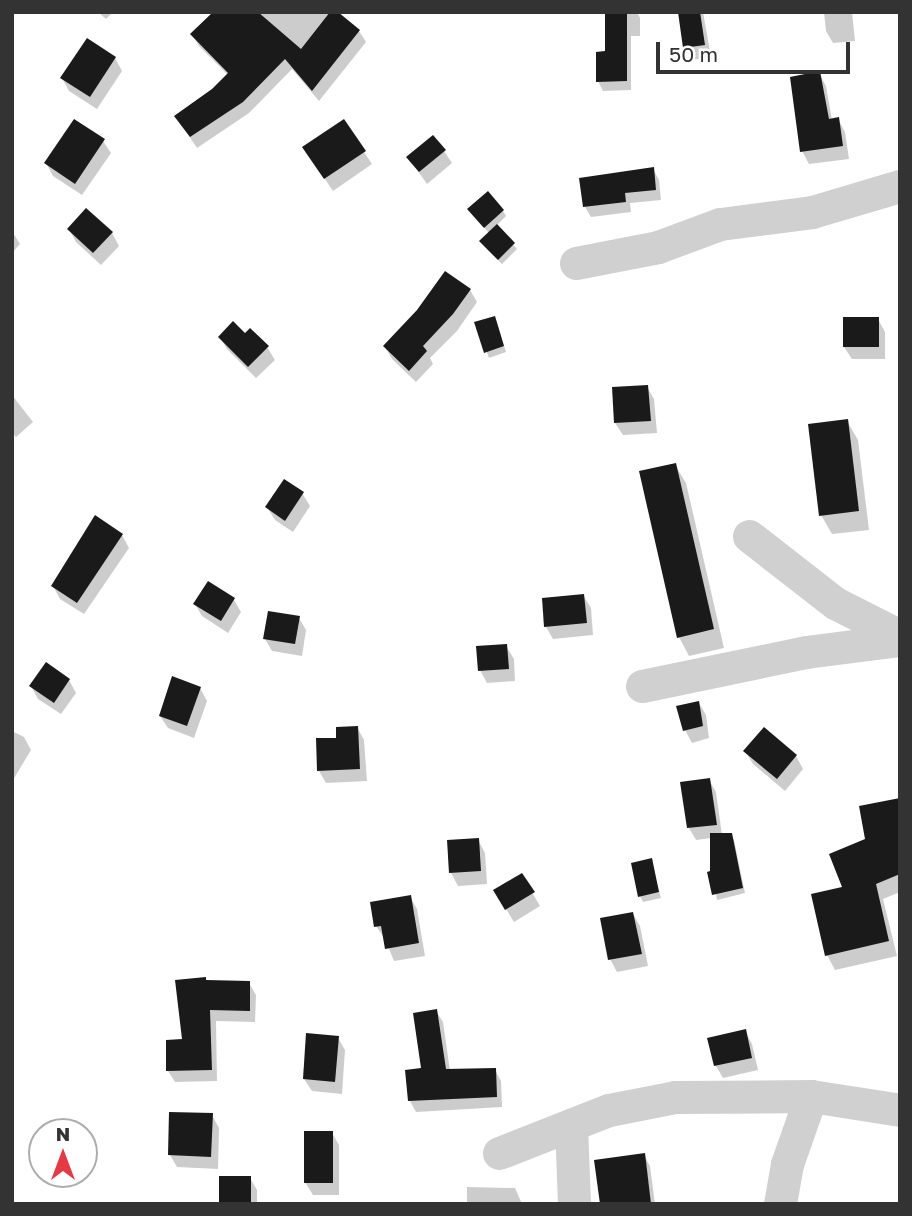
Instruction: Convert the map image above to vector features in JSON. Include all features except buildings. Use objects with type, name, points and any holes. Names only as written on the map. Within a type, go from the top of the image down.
[{"type":"street","points":[[576,263],[658,247],[720,224],[812,212],[900,186]]},
{"type":"street","points":[[749,536],[835,603],[900,638]]},
{"type":"street","points":[[642,686],[806,652],[900,638]]},
{"type":"street","points":[[780,1204],[787,1164],[811,1096]]},
{"type":"street","points":[[499,1153],[609,1110],[675,1097],[811,1096],[900,1110]]},
{"type":"street","points":[[571,1125],[574,1204]]}]
